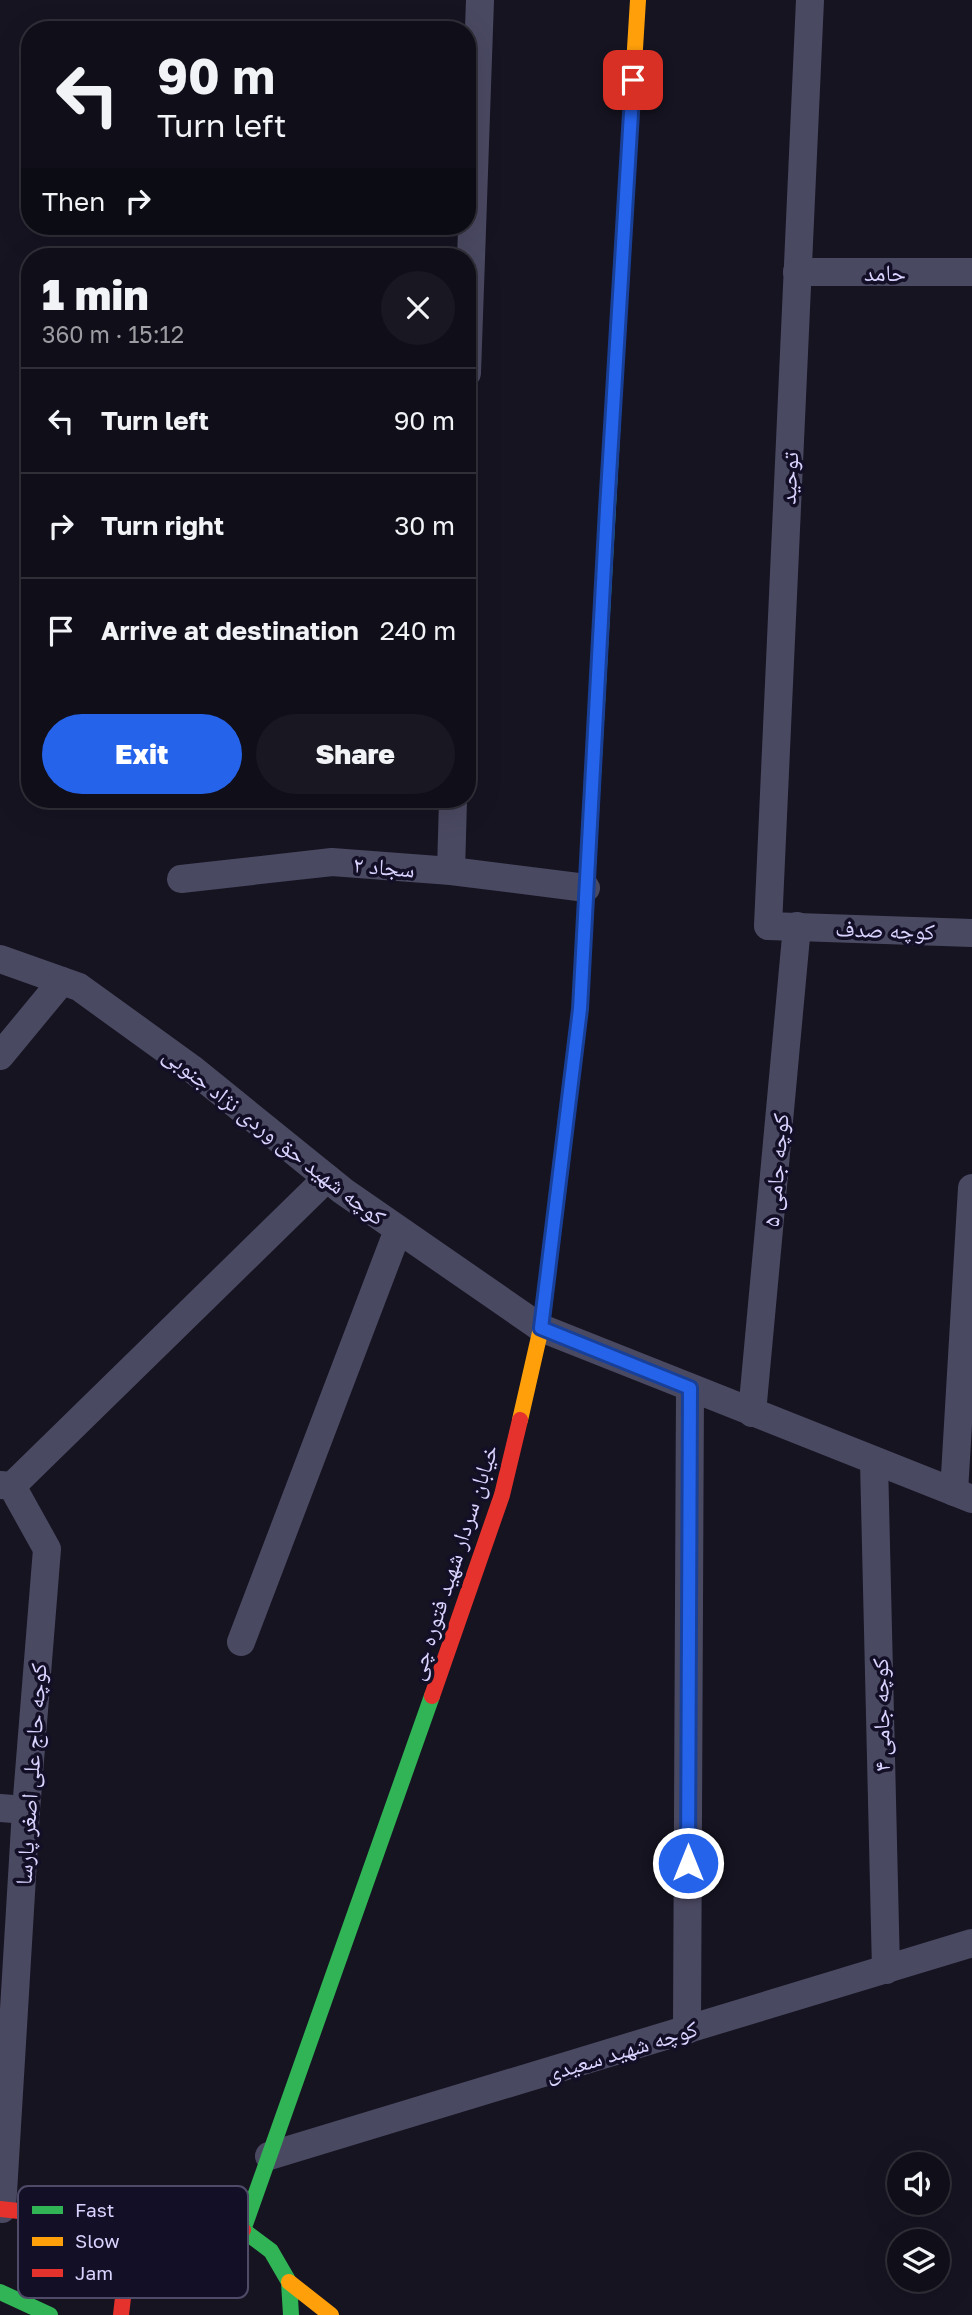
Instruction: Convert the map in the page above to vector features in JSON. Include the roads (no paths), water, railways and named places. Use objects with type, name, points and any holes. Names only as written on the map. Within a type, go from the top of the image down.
[{"type":"street","points":[[476,115],[480,0]]},
{"type":"street","name":"خیابان سردار شهید فتوره چی","points":[[248,2216],[502,1495],[541,1328],[580,1009],[638,0]]},
{"type":"street","name":"توحید","points":[[797,926],[768,926],[810,0]]},
{"type":"street","name":"حامد","points":[[797,272],[972,272]]},
{"type":"street","points":[[451,871],[453,808]]},
{"type":"street","name":"سجاد ۲","points":[[181,879],[332,862],[451,871],[586,888]]},
{"type":"street","name":"کوچه صدف","points":[[797,926],[972,933]]},
{"type":"street","name":"کوچه جامی ۵","points":[[752,1413],[797,926]]},
{"type":"street","name":"کوچه شهید حق وردی نژاد جنوبی","points":[[0,959],[79,987],[191,1068],[327,1178],[541,1328],[963,1495]]},
{"type":"street","points":[[0,1056],[62,981]]},
{"type":"street","points":[[6,1485],[327,1178]]},
{"type":"street","points":[[963,1495],[972,1188]]},
{"type":"street","points":[[241,1642],[398,1230]]},
{"type":"street","points":[[687,2030],[690,1388]]},
{"type":"street","name":"کوچه جامی ۴","points":[[874,1461],[886,1970]]},
{"type":"street","name":"کوچه حاج علی اصغر پارسا","points":[[1,2209],[13,1809],[47,1549],[6,1485]]},
{"type":"street","name":"کوچه شهید سعیدی","points":[[269,2156],[972,1943]]},
{"type":"street","points":[[248,2234],[271,2251],[289,2283],[331,2315]]},
{"type":"street","points":[[289,2283],[291,2315]]},
{"type":"street","points":[[0,2292],[50,2315]]}]
